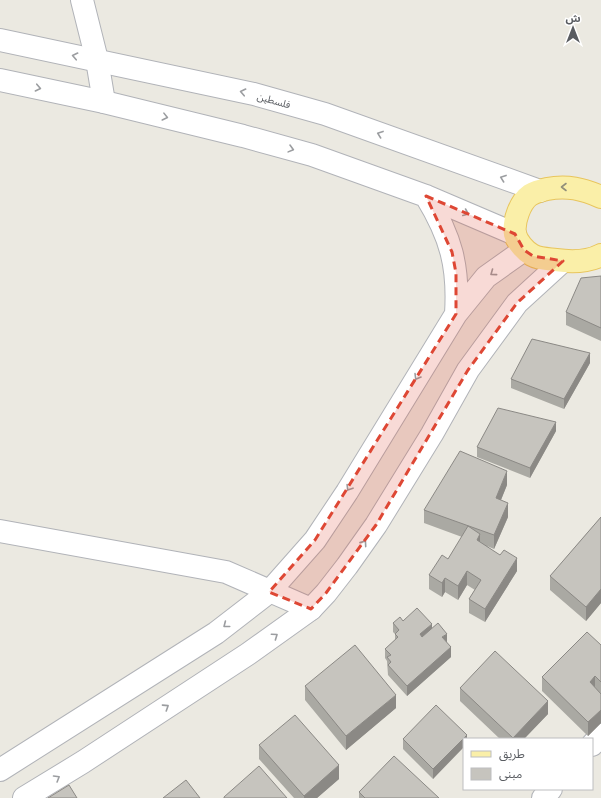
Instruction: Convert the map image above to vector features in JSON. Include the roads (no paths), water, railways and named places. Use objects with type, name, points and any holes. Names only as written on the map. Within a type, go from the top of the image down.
[{"type":"main road","points":[[596,191],[568,187],[557,187],[540,191],[529,195],[521,205],[517,215],[520,242],[533,256],[563,261],[585,260],[601,255]]},
{"type":"street","points":[[82,0],[97,60],[104,102]]},
{"type":"street","name":"فلسطين","points":[[0,40],[254,94],[325,114],[540,191]]},
{"type":"street","points":[[0,80],[104,102],[243,136],[312,155],[426,196],[520,242],[486,277],[456,314],[347,492],[315,540],[269,592],[216,633],[0,770]]},
{"type":"street","points":[[426,196],[446,232],[452,252],[456,273],[456,314]]},
{"type":"street","points":[[24,798],[83,762],[248,654],[311,610],[347,566],[376,525],[432,434],[468,370],[517,303],[563,261]]},
{"type":"street","points":[[0,531],[226,572],[311,610]]},
{"type":"street","points":[[593,744],[601,735]]},
{"type":"street","points":[[543,798],[551,790]]}]
